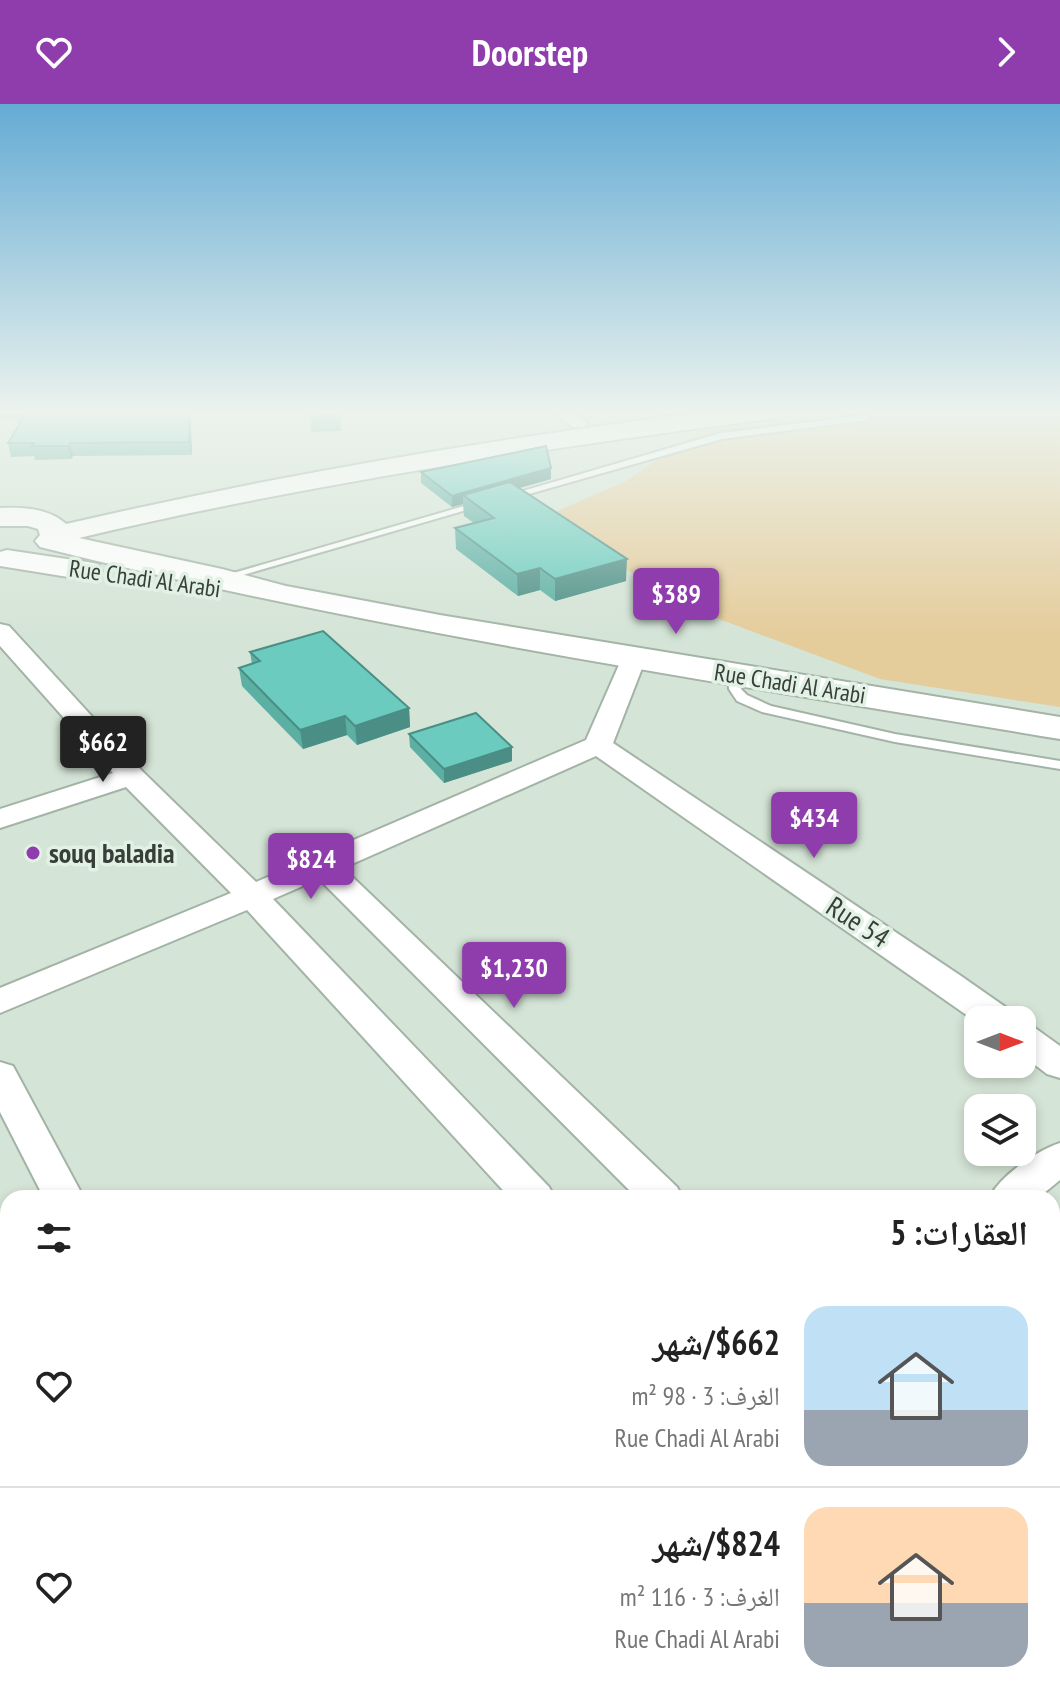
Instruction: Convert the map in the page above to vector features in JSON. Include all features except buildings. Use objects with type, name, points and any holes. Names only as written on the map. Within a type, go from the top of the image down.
[{"type":"main road","points":[[3,559],[33,552],[46,531],[208,487]]},
{"type":"main road","points":[[0,517],[46,531],[158,511],[267,487]]},
{"type":"main road","points":[[158,511],[144,526],[136,542],[160,566]]},
{"type":"main road","name":"Rue Chadi Al Arabi","points":[[46,531],[160,566],[222,578],[283,595],[634,658],[1060,728]]},
{"type":"main road","name":"Rue Chadi Al Arabi","points":[[3,559],[198,588],[283,595]]},
{"type":"street","points":[[0,631],[131,776],[251,895],[528,1190]]},
{"type":"street","points":[[0,1001],[323,866],[598,745],[634,658]]},
{"type":"street","name":"Rue 54","points":[[598,745],[738,843],[903,951],[979,1006]]},
{"type":"street","points":[[0,819],[131,776]]},
{"type":"street","points":[[323,866],[655,1190]]},
{"type":"street","points":[[1036,1047],[1060,1065]]},
{"type":"street","points":[[0,1075],[60,1190]]},
{"type":"street","points":[[1019,1190],[1060,1158]]},
{"type":"lane","points":[[222,578],[543,487]]},
{"type":"lane","points":[[734,675],[735,689],[742,698],[767,709],[895,738],[1060,765]]},
{"type":"shaded area","points":[[613,487],[1060,487],[1060,707],[880,679],[684,606],[544,517]]},
{"type":"place","name":"souq baladia","points":[[33,853]]}]
